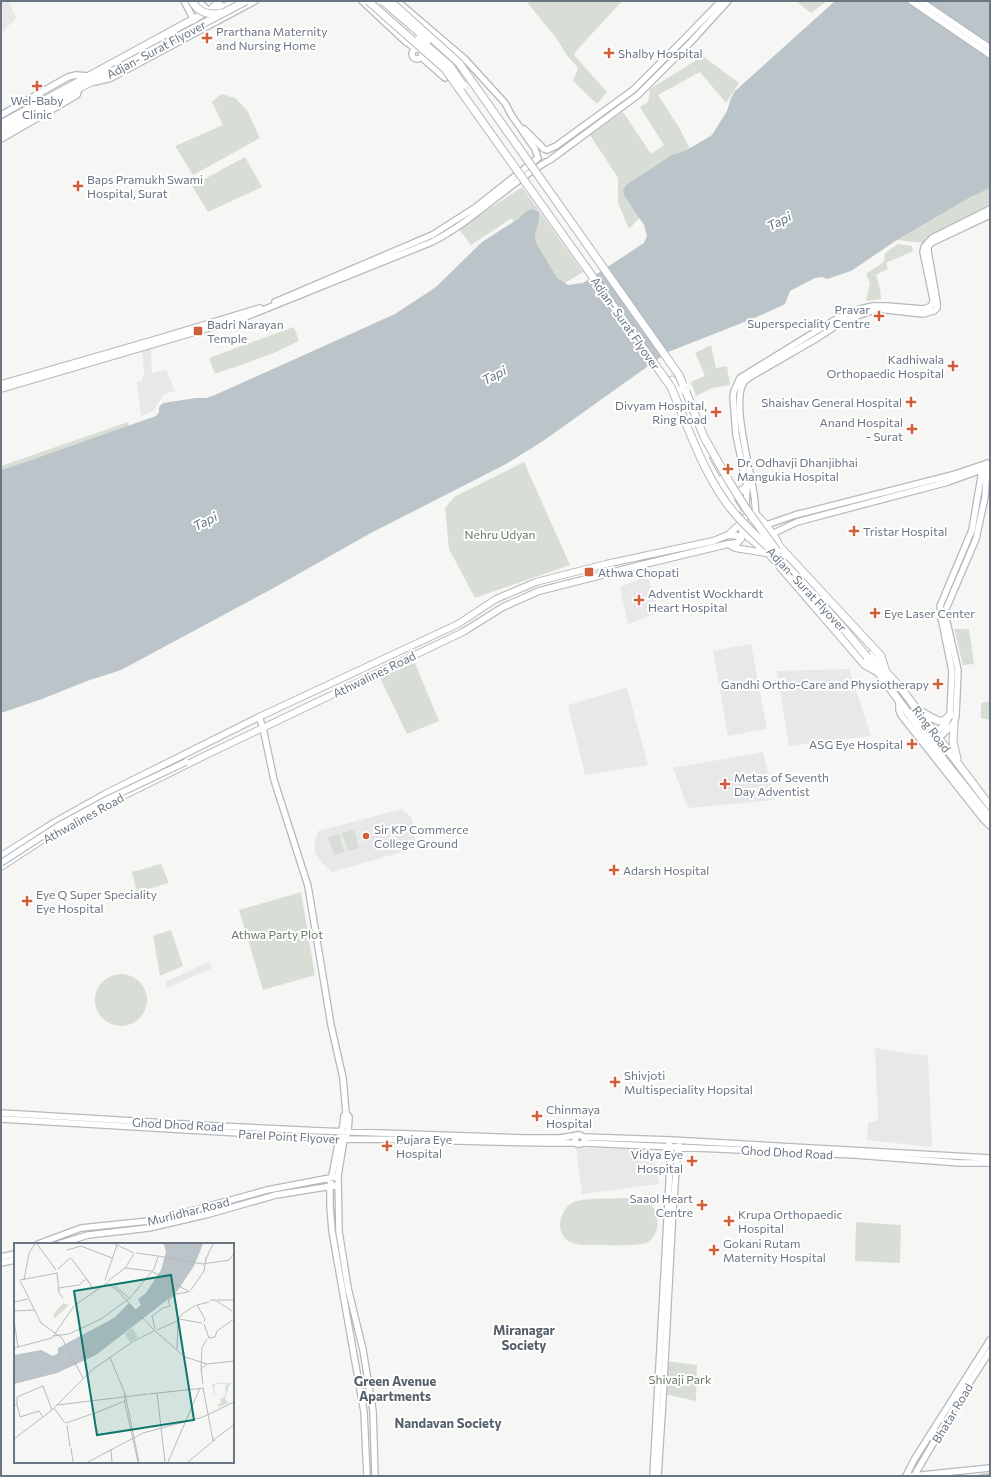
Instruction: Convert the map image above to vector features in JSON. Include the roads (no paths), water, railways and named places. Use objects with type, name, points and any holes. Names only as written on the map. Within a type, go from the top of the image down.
[{"type":"highway","points":[[192,1],[198,9],[208,14],[216,14],[227,8]]},
{"type":"highway","points":[[1,124],[210,10],[219,1]]},
{"type":"highway","name":"Adjan- Surat Flyover","points":[[210,10],[227,8],[235,1]]},
{"type":"highway","name":"Adjan- Surat Flyover","points":[[1,132],[10,130],[78,89],[227,8],[246,1]]},
{"type":"highway","name":"Adjan- Surat Flyover","points":[[368,1],[445,69],[671,387],[695,446],[712,479],[736,516],[784,562],[868,656]]},
{"type":"highway","points":[[376,1],[450,66],[675,380],[697,444],[736,511],[748,517]]},
{"type":"highway","points":[[382,1],[451,62],[646,334],[675,380],[699,436],[728,488],[733,494],[746,503],[748,517]]},
{"type":"highway","name":"Adjan- Surat Flyover","points":[[390,1],[459,63],[679,375],[704,437],[747,510],[780,555],[868,656]]},
{"type":"highway","points":[[728,488],[731,491],[738,492],[747,487]]},
{"type":"highway","points":[[780,547],[881,656],[886,671]]},
{"type":"highway","points":[[768,554],[865,665],[878,672]]},
{"type":"highway","name":"Ring Road","points":[[868,656],[886,671],[990,806]]},
{"type":"highway","name":"Ring Road","points":[[868,656],[899,702],[990,818]]},
{"type":"highway","points":[[916,709],[939,721],[944,721],[950,715]]},
{"type":"highway","points":[[954,724],[953,741],[957,762]]},
{"type":"main road","points":[[728,544],[735,548],[774,556],[781,553],[780,547],[766,525],[748,517],[743,533],[768,554]]},
{"type":"main road","name":"Athwalines Road","points":[[1,856],[55,822],[105,794],[259,717],[458,624],[496,599],[536,582],[606,564],[713,541],[728,535],[748,517]]},
{"type":"main road","points":[[728,535],[740,536],[741,539],[737,543],[728,544]]},
{"type":"main road","name":"Athwalines Road","points":[[1,867],[59,828],[270,724],[463,632],[502,607],[539,591],[728,544]]},
{"type":"main road","points":[[266,714],[270,724]]},
{"type":"main road","points":[[12,849],[17,856]]},
{"type":"street","points":[[184,1],[199,31]]},
{"type":"street","points":[[198,1],[210,10],[217,21]]},
{"type":"street","points":[[87,85],[110,78],[255,1]]},
{"type":"street","points":[[362,1],[406,42],[420,52],[445,78],[465,59]]},
{"type":"street","points":[[397,1],[436,36],[465,59],[505,103],[542,162],[548,161]]},
{"type":"street","points":[[1,389],[223,325],[261,311],[432,235],[476,207],[538,156],[539,151],[556,146],[633,90],[720,1]]},
{"type":"street","points":[[1,384],[157,340],[261,308],[440,238],[638,95],[690,43],[728,1]]},
{"type":"street","points":[[911,1],[990,55]]},
{"type":"street","points":[[921,1],[990,48]]},
{"type":"street","points":[[406,42],[415,58],[436,36]]},
{"type":"street","points":[[412,54],[413,51],[420,52]]},
{"type":"street","points":[[1,115],[68,77],[76,75],[90,76]]},
{"type":"street","points":[[512,116],[550,153],[548,161]]},
{"type":"street","points":[[1,139],[10,130]]},
{"type":"street","points":[[746,503],[747,487],[736,434],[734,391],[740,378],[827,324],[860,309],[886,306],[924,309],[930,307],[933,299],[923,252],[924,247],[932,238],[990,209]]},
{"type":"street","points":[[748,517],[754,489],[742,433],[740,393],[744,382],[847,318],[878,309],[916,314],[934,311],[937,308],[937,302],[928,247],[931,243],[990,215]]},
{"type":"street","points":[[772,534],[797,522],[948,482],[974,473],[987,466]]},
{"type":"street","points":[[936,736],[946,724],[950,715],[952,671],[940,606],[972,530],[981,482],[987,466]]},
{"type":"street","points":[[766,525],[795,515],[987,466]]},
{"type":"street","points":[[930,741],[954,724],[956,716],[958,670],[947,622],[946,609],[976,539],[985,498],[987,466]]},
{"type":"street","points":[[974,473],[979,476],[981,482]]},
{"type":"street","points":[[899,702],[899,710],[901,715],[990,826]]},
{"type":"street","points":[[259,717],[263,728],[274,780],[308,886],[331,1025],[343,1078],[346,1113],[349,1117],[348,1132],[341,1139]]},
{"type":"street","points":[[1,862],[58,826],[108,799],[186,762],[202,757]]},
{"type":"street","name":"Ghod Dhod Road","points":[[1,1113],[341,1132],[524,1138],[582,1138],[960,1163],[990,1163]]},
{"type":"street","points":[[346,1113],[341,1132],[335,1177],[330,1186],[332,1231],[364,1412],[366,1476]]},
{"type":"street","name":"Parel Point Flyover","points":[[1,1119],[341,1139],[576,1143],[575,1138],[582,1138]]},
{"type":"street","points":[[653,1476],[671,1143]]},
{"type":"street","points":[[658,1476],[678,1144],[990,1158]]},
{"type":"street","points":[[335,1177],[338,1185],[339,1230],[345,1270],[363,1350],[373,1411],[375,1476]]},
{"type":"street","name":"Murlidhar Road","points":[[41,1243],[81,1228],[151,1221],[267,1190],[335,1177]]},
{"type":"street","name":"Murlidhar Road","points":[[62,1243],[88,1235],[149,1228],[209,1214],[271,1196],[338,1185]]},
{"type":"street","points":[[1,1257],[14,1254]]},
{"type":"street","points":[[1,1263],[14,1260]]},
{"type":"street","points":[[906,1476],[914,1460],[990,1340]]},
{"type":"street","name":"Bhatar Road","points":[[914,1476],[961,1396],[990,1351]]},
{"type":"street","points":[[910,1476],[990,1468]]},
{"type":"water","name":"Tapi","points":[[835,1],[990,1],[990,188],[971,197],[897,240],[851,271],[827,279],[822,277],[815,278],[790,291],[785,304],[757,317],[668,352],[543,441],[506,464],[369,534],[270,590],[121,670],[1,713],[1,470],[156,416],[159,412],[159,407],[163,403],[206,398],[215,395],[395,314],[436,287],[482,242],[518,219],[527,211],[533,209],[539,212],[539,220],[535,235],[536,243],[557,278],[568,285],[583,283],[644,243],[647,236],[644,225],[624,195],[623,191],[626,185],[672,155],[687,150],[712,135],[727,111],[735,91]]},
{"type":"waterway","points":[[981,1476],[990,1475]]},
{"type":"place","name":"Prarthana Maternity and Nursing Home","points":[[207,38]]},
{"type":"place","name":"Shalby Hospital","points":[[609,53]]},
{"type":"place","name":"Wel-Baby Clinic","points":[[37,86]]},
{"type":"place","name":"Baps Pramukh Swami Hospital, Surat","points":[[78,186]]},
{"type":"place","name":"Pravar Superspeciality Centre","points":[[879,316]]},
{"type":"place","name":"Badri Narayan Temple","points":[[198,331]]},
{"type":"place","name":"Kadhiwala Orthopaedic Hospital","points":[[953,366]]},
{"type":"place","name":"Shaishav General Hospital","points":[[911,402]]},
{"type":"place","name":"Divyam Hospital, Ring Road","points":[[716,412]]},
{"type":"place","name":"Anand Hospital - Surat","points":[[912,429]]},
{"type":"place","name":"Dr. Odhavji Dhanjibhai Mangukia Hospital","points":[[728,469]]},
{"type":"place","name":"Tristar Hospital","points":[[854,531]]},
{"type":"place","name":"Athwa Chopati","points":[[589,572]]},
{"type":"place","name":"Adventist Wockhardt Heart Hospital","points":[[639,600]]},
{"type":"place","name":"Eye Laser Center","points":[[875,613]]},
{"type":"place","name":"Gandhi Ortho-Care and Physiotherapy","points":[[938,684]]},
{"type":"place","name":"ASG Eye Hospital","points":[[912,744]]},
{"type":"place","name":"Metas of Seventh Day Adventist","points":[[725,784]]},
{"type":"place","name":"Sir KP Commerce College Ground","points":[[366,836]]},
{"type":"place","name":"Adarsh Hospital","points":[[614,870]]},
{"type":"place","name":"Eye Q Super Speciality Eye Hospital","points":[[27,901]]},
{"type":"place","name":"Shivjoti Multispeciality Hopsital","points":[[615,1082]]},
{"type":"place","name":"Chinmaya Hospital","points":[[537,1116]]},
{"type":"place","name":"Pujara Eye Hospital","points":[[387,1146]]},
{"type":"place","name":"Vidya Eye Hospital","points":[[692,1161]]},
{"type":"place","name":"Saaol Heart Centre","points":[[702,1205]]},
{"type":"place","name":"Krupa Orthopaedic Hospital","points":[[729,1221]]},
{"type":"place","name":"Gokani Rutam Maternity Hospital","points":[[714,1250]]},
{"type":"district","name":"Miranagar Society","points":[[524,1338]]},
{"type":"district","name":"Green Avenue Apartments","points":[[395,1388]]},
{"type":"district","name":"Nandavan Society","points":[[448,1423]]},
{"type":"park label","name":"Nehru Udyan","points":[[500,534]]},
{"type":"park label","name":"Athwa Party Plot","points":[[277,934]]},
{"type":"park label","name":"Shivaji Park","points":[[680,1379]]}]
